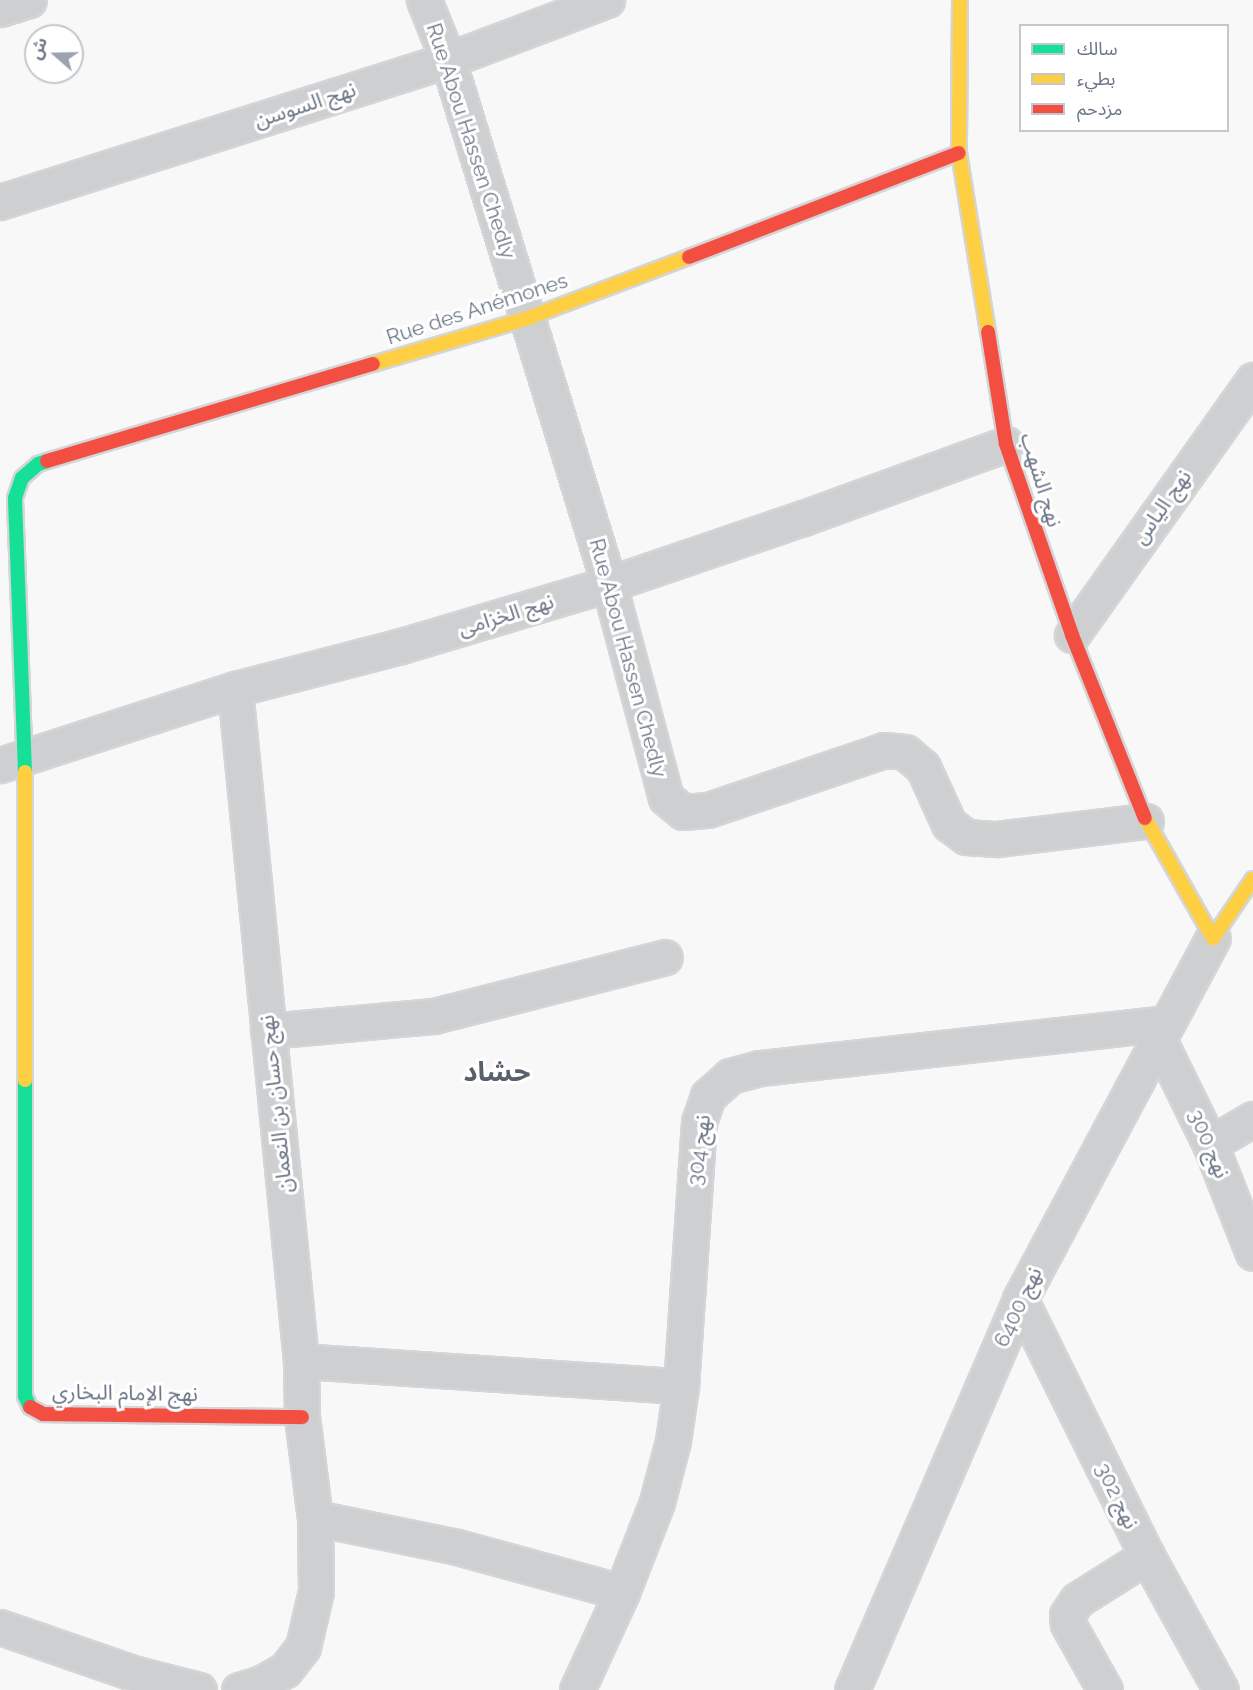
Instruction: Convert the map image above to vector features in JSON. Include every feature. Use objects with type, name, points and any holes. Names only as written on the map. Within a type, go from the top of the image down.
[{"type":"street","points":[[0,9],[29,0]]},
{"type":"street","name":"Rue Abou Hassen Chedly","points":[[424,0],[448,60],[609,584],[666,798],[683,812],[708,810],[884,750],[905,752],[923,767],[949,824],[966,837],[997,839],[1146,821]]},
{"type":"street","name":"نهج السوسن","points":[[0,202],[448,60],[607,0]]},
{"type":"street","name":"نهج الشهب","points":[[960,0],[959,153],[1006,444],[1072,635],[1146,821],[1213,938]]},
{"type":"street","name":"Rue des Anémones","points":[[15,498],[22,478],[38,464],[528,318],[959,153]]},
{"type":"street","name":"نهج الياس","points":[[1072,635],[1253,380]]},
{"type":"street","name":"نهج الخزامى","points":[[13,762],[235,689],[401,646],[609,584],[803,518],[1006,444]]},
{"type":"street","name":"نهج الإمام البخاري","points":[[15,498],[13,762],[25,1396],[31,1408],[43,1414],[302,1417]]},
{"type":"street","name":"نهج حسان بن النعمان","points":[[235,689],[301,1361],[302,1417],[315,1518],[316,1591],[303,1647],[285,1670],[262,1683],[239,1690]]},
{"type":"street","points":[[1213,938],[1253,879]]},
{"type":"street","name":"نهج 6400","points":[[852,1690],[1020,1299],[1213,938]]},
{"type":"street","points":[[268,1031],[434,1016],[665,957]]},
{"type":"street","name":"نهج 300","points":[[1162,1031],[1253,1253]]},
{"type":"street","name":"نهج 304","points":[[577,1690],[622,1592],[657,1502],[673,1441],[681,1386],[699,1122],[708,1096],[730,1076],[760,1068],[1162,1031]]},
{"type":"street","points":[[1210,1144],[1253,1119]]},
{"type":"street","name":"نهج 302","points":[[1020,1299],[1147,1556],[1221,1690]]},
{"type":"street","points":[[301,1361],[681,1386]]},
{"type":"street","points":[[315,1518],[458,1547],[622,1592]]},
{"type":"street","points":[[1105,1690],[1068,1624],[1067,1615],[1077,1600],[1147,1556]]},
{"type":"street","points":[[0,1628],[136,1674],[199,1690]]},
{"type":"traffic: fast","points":[[25,772],[15,498],[22,478],[38,464],[47,461]]},
{"type":"traffic: fast","points":[[25,1080],[25,1396],[30,1407]]},
{"type":"traffic: slow","points":[[960,0],[959,153],[988,332]]},
{"type":"traffic: slow","points":[[373,364],[528,318],[689,257]]},
{"type":"traffic: slow","points":[[25,772],[25,1080]]},
{"type":"traffic: slow","points":[[1145,818],[1213,938],[1253,879]]},
{"type":"traffic: jam","points":[[689,257],[959,153]]},
{"type":"traffic: jam","points":[[988,332],[1006,444],[1072,635],[1145,818]]},
{"type":"traffic: jam","points":[[47,461],[373,364]]},
{"type":"traffic: jam","points":[[30,1407],[43,1414],[302,1417]]},
{"type":"district","name":"حشاد","points":[[497,1072]]}]
